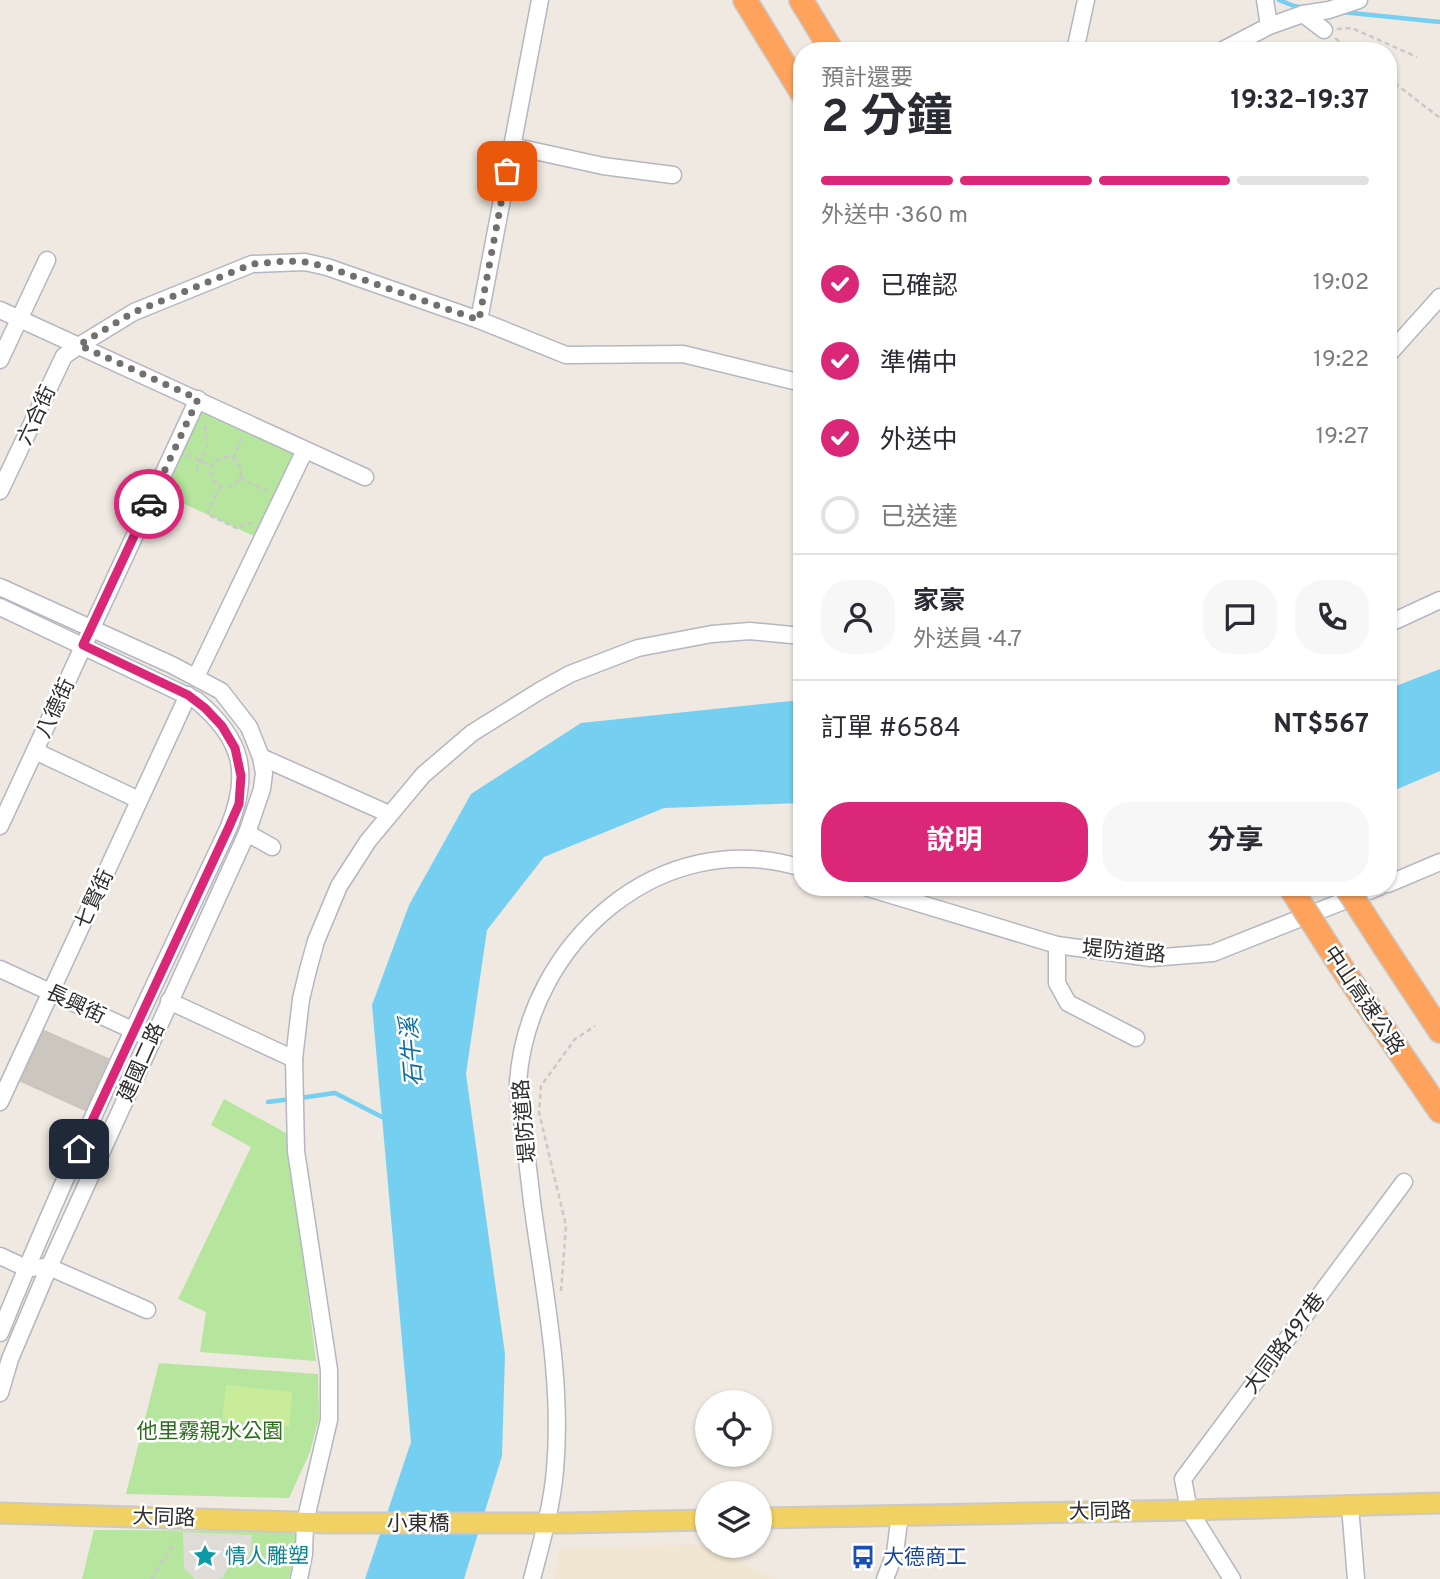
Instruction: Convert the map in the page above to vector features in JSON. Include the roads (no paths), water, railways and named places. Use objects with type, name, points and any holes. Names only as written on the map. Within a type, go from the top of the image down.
[{"type":"highway","points":[[745,0],[793,78]]},
{"type":"highway","points":[[801,0],[827,42]]},
{"type":"highway","name":"中山高速公路","points":[[1296,896],[1440,1111]]},
{"type":"highway","points":[[1352,896],[1440,1031]]},
{"type":"main road","name":"大同路","points":[[772,1518],[1440,1503]]},
{"type":"main road","name":"大同路","points":[[0,1513],[304,1525],[327,1523]]},
{"type":"main road","points":[[546,1523],[695,1520]]},
{"type":"main road","name":"小東橋","points":[[327,1523],[546,1523]]},
{"type":"street","points":[[479,320],[540,0]]},
{"type":"street","points":[[1078,42],[1086,0]]},
{"type":"street","points":[[1265,0],[1269,26]]},
{"type":"street","points":[[1238,42],[1269,26],[1303,14],[1329,10],[1359,0]]},
{"type":"street","points":[[1303,14],[1324,30]]},
{"type":"street","points":[[512,146],[603,166],[673,176]]},
{"type":"street","points":[[0,360],[47,260]]},
{"type":"street","name":"六合街","points":[[0,491],[64,356],[134,312],[252,264],[286,261],[327,267],[479,320],[566,355],[683,354],[793,381]]},
{"type":"street","points":[[1397,345],[1440,297]]},
{"type":"street","points":[[0,310],[365,477]]},
{"type":"street","name":"八德街","points":[[0,825],[198,399]]},
{"type":"street","points":[[196,677],[305,450]]},
{"type":"street","name":"建國二路","points":[[0,587],[221,691],[249,727],[261,757],[264,773],[262,789],[247,833],[49,1267],[10,1359],[0,1393]]},
{"type":"street","points":[[1397,620],[1440,600]]},
{"type":"street","name":"建國二路","points":[[0,607],[188,695],[214,716],[229,737],[239,762],[240,797],[228,829],[133,1030],[26,1268],[0,1333]]},
{"type":"street","points":[[299,1579],[304,1554],[304,1525],[329,1420],[329,1370],[296,1151],[294,1059],[301,999],[316,941],[346,875],[389,814],[422,775],[472,733],[512,706],[570,674],[638,649],[712,634],[750,631],[793,635]]},
{"type":"street","name":"七賢街","points":[[0,1102],[188,695]]},
{"type":"street","points":[[35,751],[139,800]]},
{"type":"street","points":[[261,757],[389,814]]},
{"type":"street","points":[[247,833],[272,847]]},
{"type":"street","name":"堤防道路","points":[[532,1579],[555,1472],[557,1407],[552,1339],[518,1084],[524,1038],[538,997],[580,935],[610,906],[646,883],[685,868],[726,860],[768,860],[793,866]]},
{"type":"street","points":[[1397,880],[1440,862]]},
{"type":"street","name":"堤防道路","points":[[895,896],[1057,945],[1151,958],[1213,953],[1356,896]]},
{"type":"street","points":[[1057,945],[1057,983],[1068,1003],[1136,1038]]},
{"type":"street","name":"長興街","points":[[0,970],[152,1039]]},
{"type":"street","points":[[169,1001],[294,1059]]},
{"type":"street","name":"大同路497巷","points":[[1189,1510],[1183,1479],[1404,1182]]},
{"type":"street","points":[[0,1256],[26,1268],[49,1267],[147,1310]]},
{"type":"street","points":[[1350,1506],[1356,1579]]},
{"type":"street","points":[[1189,1510],[1232,1579]]},
{"type":"street","points":[[885,1579],[895,1553],[900,1514]]},
{"type":"water","points":[[1440,669],[1440,771],[1397,789],[1397,686]]},
{"type":"water","name":"石牛溪","points":[[793,701],[793,803],[664,808],[544,857],[487,930],[466,1074],[505,1354],[502,1456],[464,1579],[365,1579],[411,1442],[372,1005],[409,905],[471,794],[581,723]]},
{"type":"waterway","points":[[1279,0],[1305,8]]},
{"type":"waterway","points":[[1342,12],[1440,22]]},
{"type":"waterway","points":[[300,1098],[335,1093],[386,1119]]},
{"type":"waterway","points":[[268,1102],[291,1099]]},
{"type":"place","name":"情人雕塑","points":[[205,1556]]},
{"type":"place","name":"大德商工","points":[[863,1557]]},
{"type":"park label","name":"他里霧親水公園","points":[[210,1431]]}]
